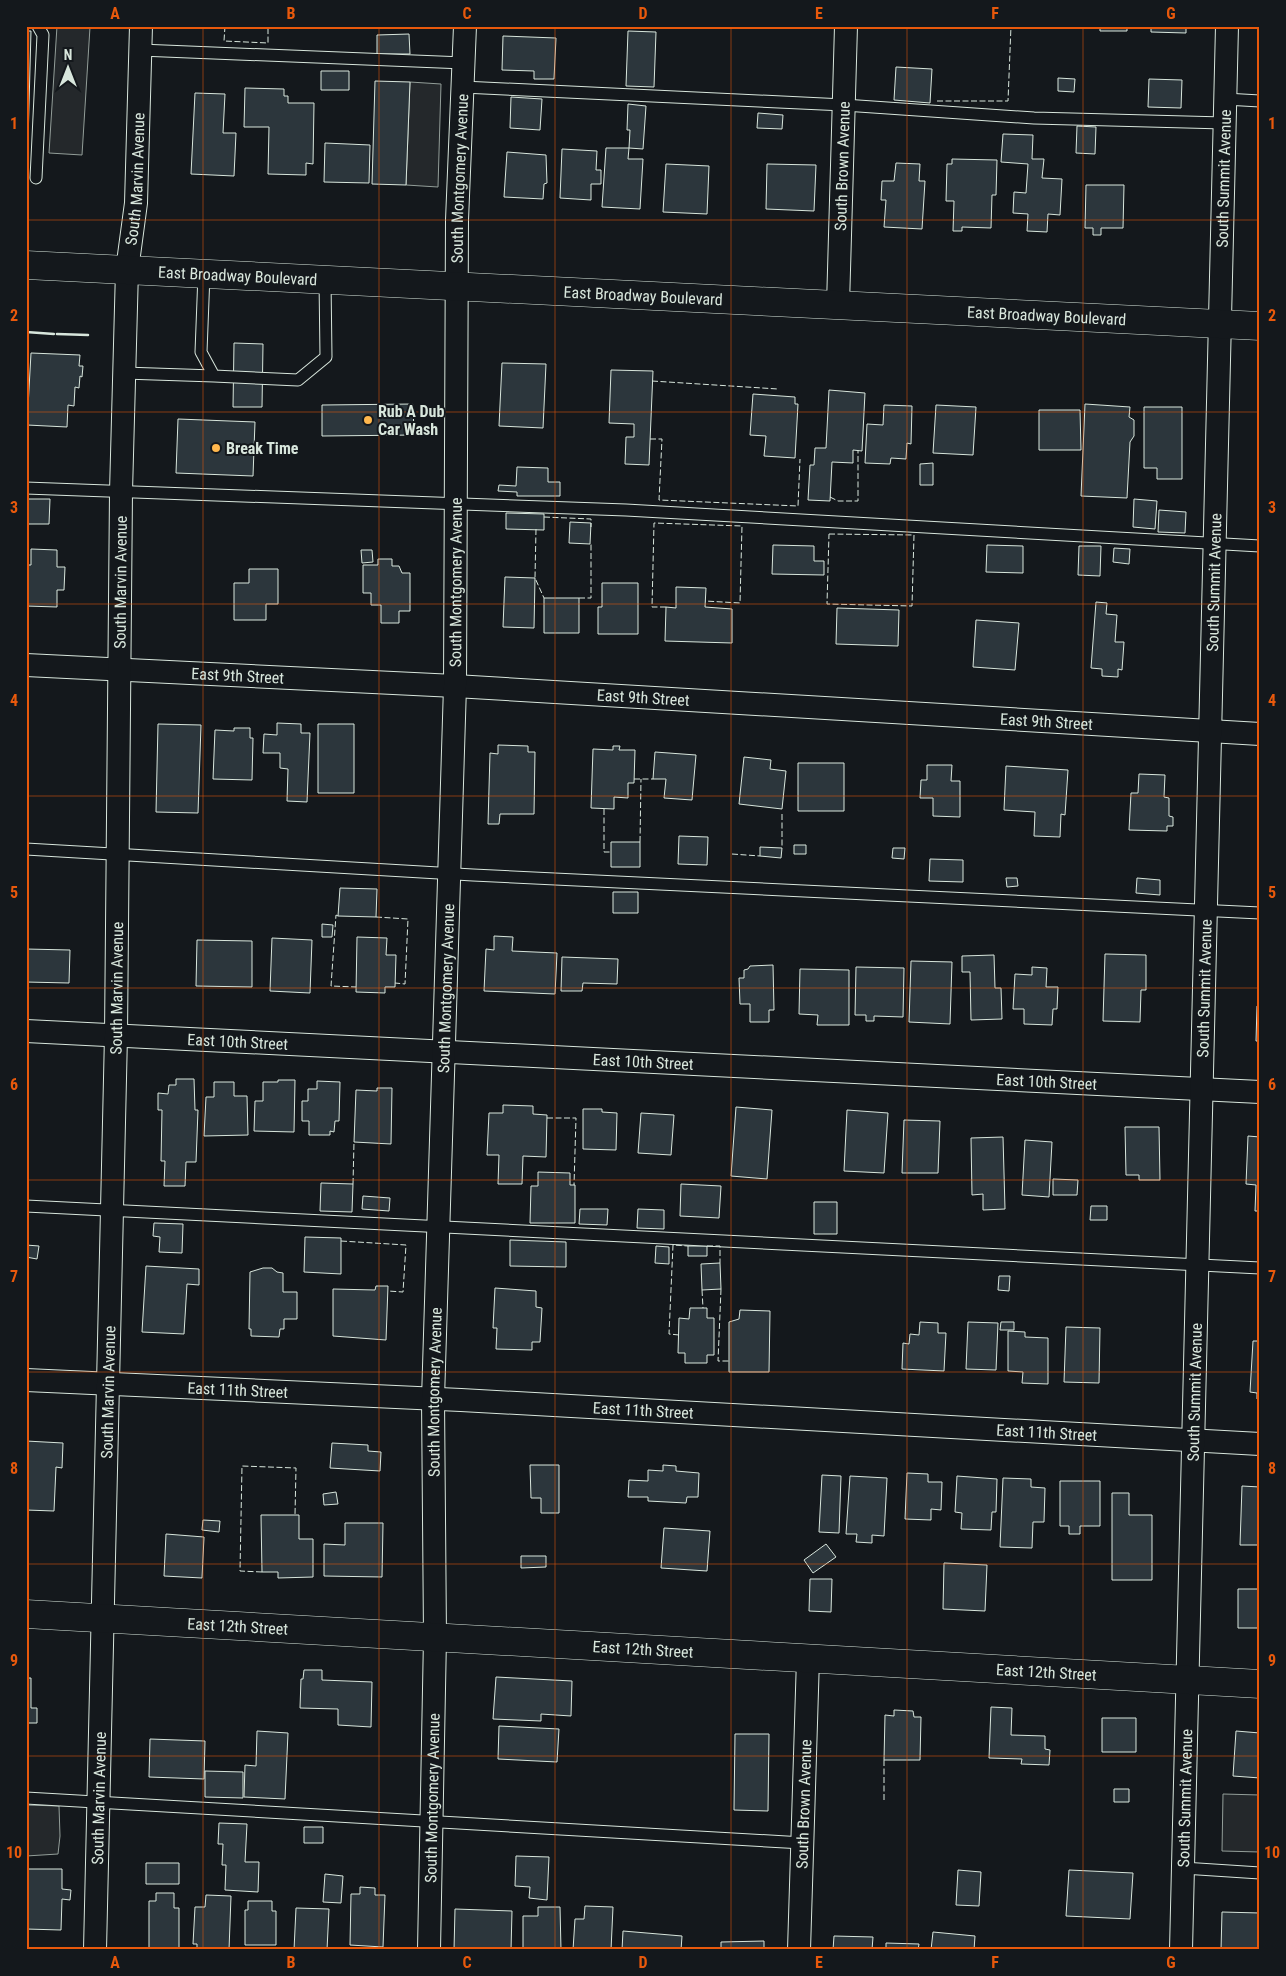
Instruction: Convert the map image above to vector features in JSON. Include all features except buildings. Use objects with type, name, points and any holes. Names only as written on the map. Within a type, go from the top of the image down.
[{"type":"main road","name":"East Broadway Boulevard","points":[[26,266],[1260,326]]},
{"type":"main road","name":"East 12th Street","points":[[26,1614],[1260,1684]]},
{"type":"street","name":"South Marvin Avenue","points":[[96,1950],[116,1035],[116,853],[121,492],[127,270],[136,203],[140,26]]},
{"type":"street","name":"South Montgomery Avenue","points":[[429,1950],[435,1637],[433,1399],[455,686],[457,504],[456,287],[465,26]]},
{"type":"street","name":"South Brown Avenue","points":[[838,305],[846,26]]},
{"type":"street","name":"South Summit Avenue","points":[[1181,1950],[1227,26]]},
{"type":"street","name":"East 9th Street","points":[[26,665],[455,686],[1260,734]]},
{"type":"street","name":"East 10th Street","points":[[26,1031],[444,1050],[1260,1092]]},
{"type":"street","name":"East 11th Street","points":[[26,1380],[108,1382],[1260,1444]]},
{"type":"street","name":"South Brown Avenue","points":[[799,1950],[808,1658]]},
{"type":"lane","points":[[36,178],[43,35],[38,26]]},
{"type":"lane","points":[[140,50],[464,63]]},
{"type":"lane","points":[[463,87],[844,105],[1034,118],[1224,123]]},
{"type":"lane","points":[[1225,99],[1260,101]]},
{"type":"lane","points":[[204,274],[201,352],[214,376]]},
{"type":"lane","points":[[124,373],[298,380],[326,357],[325,280]]},
{"type":"lane","points":[[26,488],[626,510],[1260,546]]},
{"type":"lane","points":[[26,849],[448,873],[1260,914]]},
{"type":"lane","points":[[26,1206],[438,1225],[1260,1268]]},
{"type":"lane","points":[[26,1798],[432,1820],[802,1843]]},
{"type":"lane","points":[[1183,1868],[1260,1873]]},
{"type":"shaded area","points":[[57,26],[90,27],[82,155],[49,153]]},
{"type":"shaded area","points":[[410,82],[441,84],[438,187],[406,185]]},
{"type":"shaded area","points":[[1223,1794],[1260,1795],[1260,1852],[1222,1851]]},
{"type":"shaded area","points":[[26,1805],[59,1806],[60,1836],[58,1854],[26,1856]]},
{"type":"fence","points":[[225,26],[224,41],[268,43],[268,26]]},
{"type":"fence","points":[[937,101],[1008,101],[1011,26]]},
{"type":"fence","points":[[652,381],[778,389]]},
{"type":"fence","points":[[650,439],[662,439],[659,500],[798,506],[800,459]]},
{"type":"fence","points":[[830,497],[838,501],[858,501],[858,450]]},
{"type":"fence","points":[[544,517],[591,519],[591,527]]},
{"type":"fence","points":[[666,607],[652,607],[654,523],[742,526],[740,603],[705,601]]},
{"type":"fence","points":[[536,529],[535,578],[544,598]]},
{"type":"fence","points":[[829,534],[914,535],[912,606],[827,604],[829,534]]},
{"type":"fence","points":[[579,598],[591,598],[591,542]]},
{"type":"fence","points":[[634,779],[653,779]]},
{"type":"fence","points":[[640,842],[641,779]]},
{"type":"fence","points":[[604,809],[604,852],[611,852]]},
{"type":"fence","points":[[782,814],[782,848]]},
{"type":"fence","points":[[732,854],[760,856]]},
{"type":"fence","points":[[338,916],[336,915],[331,986],[356,987]]},
{"type":"fence","points":[[376,917],[408,919],[405,984],[395,983]]},
{"type":"fence","points":[[547,1118],[576,1118],[574,1185]]},
{"type":"fence","points":[[353,1184],[354,1142]]},
{"type":"fence","points":[[341,1241],[406,1245],[403,1292],[388,1291]]},
{"type":"fence","points":[[679,1335],[669,1334],[673,1245],[688,1246]]},
{"type":"fence","points":[[707,1246],[720,1246],[720,1263]]},
{"type":"fence","points":[[721,1289],[718,1361],[729,1361]]},
{"type":"fence","points":[[702,1290],[703,1308]]},
{"type":"fence","points":[[262,1572],[240,1571],[242,1466],[296,1468],[295,1515]]},
{"type":"fence","points":[[884,1760],[884,1800]]},
{"type":"wall","points":[[26,332],[54,334]]},
{"type":"wall","points":[[57,334],[88,335]]},
{"type":"place","name":"Rub A Dub Car Wash","points":[[368,420]]},
{"type":"place","name":"Break Time","points":[[216,448]]}]
